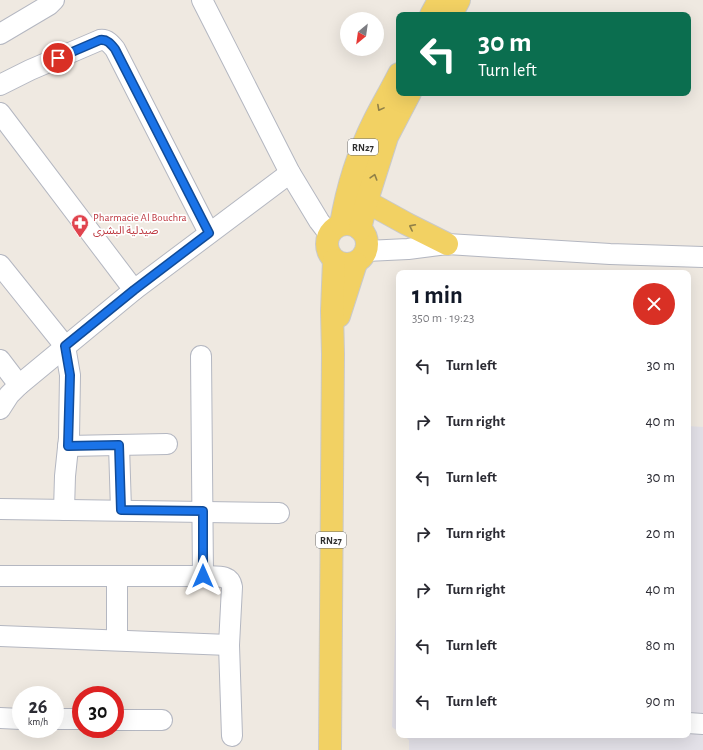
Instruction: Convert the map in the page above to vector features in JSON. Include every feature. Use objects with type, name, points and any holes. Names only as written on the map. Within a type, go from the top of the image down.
[{"type":"main road","points":[[433,12],[439,0]]},
{"type":"main road","points":[[453,12],[459,0]]},
{"type":"main road","name":"RN27","points":[[344,229],[348,189],[360,154],[373,122],[396,80]]},
{"type":"main road","name":"RN27","points":[[330,750],[332,311],[334,260],[327,248],[327,241],[344,229],[367,202],[387,137],[408,96]]},
{"type":"main road","points":[[367,202],[447,244]]},
{"type":"main road","name":"RN27","points":[[333,330],[361,257],[368,245],[367,239],[344,229]]},
{"type":"main road","points":[[334,260],[346,264],[361,257]]},
{"type":"street","points":[[0,34],[49,5],[54,0]]},
{"type":"street","points":[[202,0],[290,173],[319,221],[344,229]]},
{"type":"street","points":[[0,85],[30,70],[100,40],[110,43],[115,49],[144,104],[209,233]]},
{"type":"street","points":[[0,113],[134,290]]},
{"type":"street","points":[[0,408],[9,394],[19,385],[134,290],[290,173]]},
{"type":"street","points":[[361,257],[408,248],[447,244],[610,254],[703,257]]},
{"type":"street","points":[[0,265],[65,346],[70,375],[64,510]]},
{"type":"street","points":[[201,356],[203,576]]},
{"type":"street","points":[[0,360],[19,385]]},
{"type":"street","points":[[68,446],[167,444]]},
{"type":"street","points":[[119,445],[121,510]]},
{"type":"street","points":[[0,509],[279,513]]},
{"type":"street","points":[[0,576],[203,576],[224,577],[228,579],[231,582],[232,587],[230,645],[232,736]]},
{"type":"street","points":[[117,576],[117,640]]},
{"type":"street","points":[[0,636],[230,645]]},
{"type":"street","points":[[0,718],[12,719]]},
{"type":"street","points":[[124,720],[162,720]]},
{"type":"street","points":[[691,723],[703,724]]},
{"type":"shaded area","points":[[691,426],[703,427],[703,750],[409,750],[409,740],[407,738],[691,738]]},
{"type":"shaded area","points":[[396,605],[396,730],[392,727]]},
{"type":"place","name":"Pharmacie Al Bouchra صيدلية البشرى","points":[[80,238]]},
{"type":"route","points":[[58,58],[100,40],[110,43],[115,49],[144,104],[209,233],[134,290],[65,346],[70,375],[68,446],[119,445],[121,510],[203,511],[203,576]]}]
